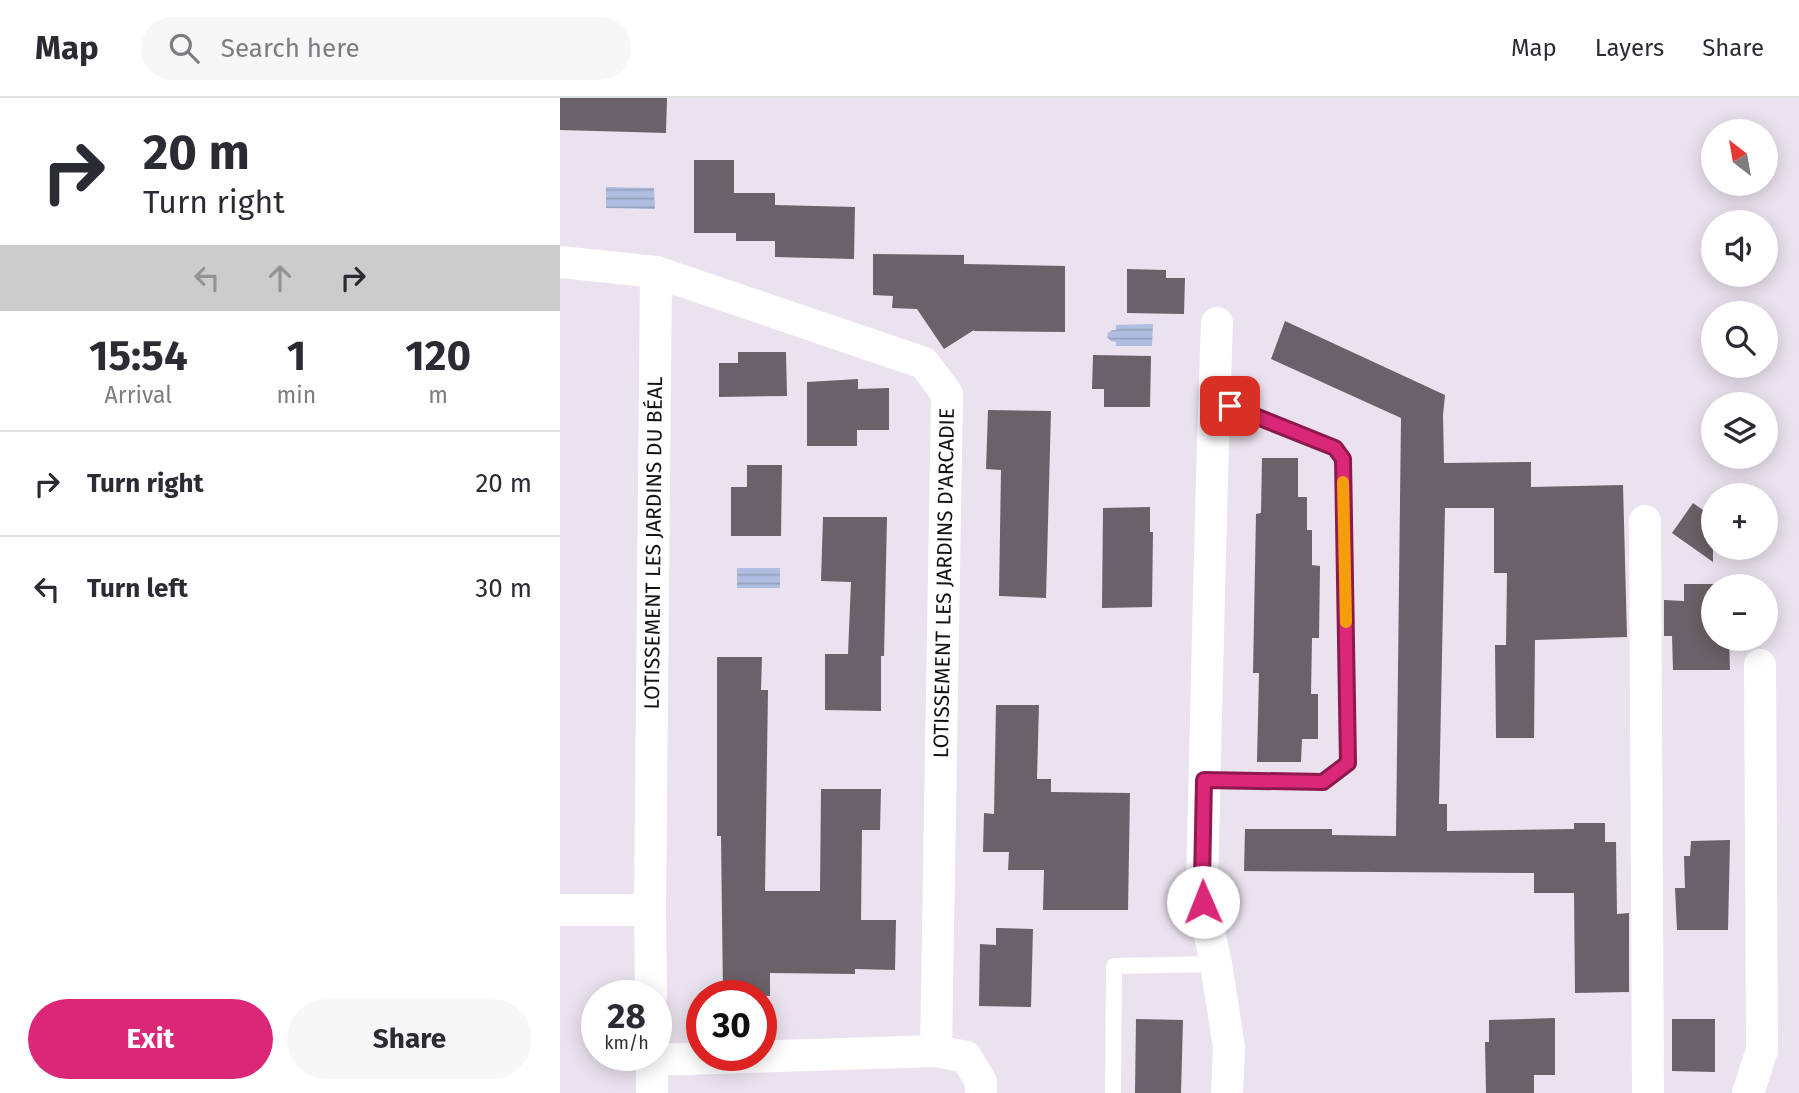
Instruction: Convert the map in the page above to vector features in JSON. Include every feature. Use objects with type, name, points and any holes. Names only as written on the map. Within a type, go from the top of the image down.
[{"type":"street","points":[[560,262],[656,272]]},
{"type":"street","name":"LOTISSEMENT LES JARDINS DU BÉAL","points":[[651,980],[656,272]]},
{"type":"street","name":"LOTISSEMENT LES JARDINS D'ARCADIE","points":[[656,272],[924,363],[947,394],[936,1051]]},
{"type":"street","points":[[1217,323],[1209,530],[1202,881],[1203,902],[1229,1047],[1227,1093]]},
{"type":"street","points":[[1645,521],[1648,1093]]},
{"type":"street","points":[[1748,1093],[1762,1050],[1760,665]]},
{"type":"street","points":[[560,910],[650,910]]},
{"type":"street","points":[[672,1058],[936,1051],[965,1057],[981,1082],[981,1093]]},
{"type":"street","points":[[652,1071],[652,1093]]},
{"type":"lane","points":[[1204,780],[1323,782],[1348,763],[1343,459],[1335,448],[1214,399]]},
{"type":"lane","points":[[1113,1093],[1114,966],[1216,964]]},
{"type":"water","points":[[606,187],[654,188],[655,209],[606,208]]},
{"type":"water","points":[[1153,324],[1152,346],[1116,346],[1116,342],[1107,337],[1108,333],[1116,330],[1116,325]]},
{"type":"water","points":[[737,568],[780,568],[780,588],[737,588]]},
{"type":"building","points":[[560,98],[667,98],[666,133],[560,130]]},
{"type":"building","points":[[694,160],[734,160],[734,193],[775,193],[775,205],[855,207],[854,259],[775,257],[775,241],[736,241],[736,233],[694,233]]},
{"type":"building","points":[[873,254],[964,255],[964,264],[1065,266],[1065,332],[974,330],[944,349],[917,309],[892,308],[893,296],[873,295]]},
{"type":"building","points":[[1127,269],[1166,270],[1166,278],[1185,278],[1184,314],[1127,313]]},
{"type":"building","points":[[1285,321],[1445,395],[1444,463],[1531,462],[1531,487],[1623,485],[1627,637],[1535,640],[1534,738],[1496,738],[1495,645],[1506,645],[1507,573],[1494,573],[1494,508],[1445,508],[1439,804],[1447,804],[1447,831],[1574,829],[1574,823],[1605,823],[1605,842],[1616,842],[1617,914],[1629,913],[1629,992],[1575,993],[1574,893],[1534,893],[1534,873],[1244,871],[1245,829],[1332,829],[1332,835],[1396,836],[1401,418],[1271,359]]},
{"type":"building","points":[[738,352],[786,352],[787,396],[719,397],[719,363],[738,363]]},
{"type":"building","points":[[1093,355],[1151,356],[1150,407],[1104,407],[1104,389],[1092,389]]},
{"type":"building","points":[[858,379],[858,389],[889,388],[889,430],[857,430],[857,446],[807,446],[807,382]]},
{"type":"building","points":[[988,410],[1051,411],[1046,598],[999,596],[1001,470],[986,469]]},
{"type":"building","points":[[1262,458],[1298,458],[1298,497],[1307,497],[1307,530],[1312,530],[1312,565],[1320,566],[1319,638],[1312,638],[1311,694],[1318,694],[1318,739],[1302,739],[1301,762],[1257,762],[1259,673],[1253,673],[1256,514],[1261,513]]},
{"type":"building","points":[[747,465],[782,465],[781,536],[731,536],[731,487],[747,487]]},
{"type":"building","points":[[1693,503],[1701,509],[1701,554],[1672,533]]},
{"type":"building","points":[[1150,507],[1150,532],[1153,532],[1152,607],[1102,608],[1103,508]]},
{"type":"building","points":[[823,517],[887,517],[881,711],[825,710],[825,654],[848,654],[851,582],[821,581]]},
{"type":"building","points":[[1684,584],[1701,584],[1701,651],[1729,651],[1730,670],[1673,670],[1672,636],[1664,636],[1664,600],[1684,601]]},
{"type":"building","points":[[717,657],[762,657],[761,690],[768,690],[765,891],[820,891],[821,789],[881,789],[880,830],[862,830],[861,920],[896,920],[895,970],[855,969],[855,974],[770,973],[770,980],[723,980],[721,836],[717,836]]},
{"type":"building","points":[[996,705],[1039,705],[1037,779],[1051,779],[1051,792],[1130,793],[1128,910],[1043,910],[1044,870],[1008,870],[1009,852],[983,852],[984,813],[994,814]]},
{"type":"building","points":[[1730,840],[1728,930],[1677,930],[1675,888],[1685,888],[1684,856],[1690,856],[1691,841]]},
{"type":"building","points":[[996,928],[1033,929],[1031,1007],[979,1006],[980,944],[996,945]]},
{"type":"building","points":[[1555,1018],[1555,1075],[1534,1075],[1534,1093],[1486,1093],[1485,1042],[1489,1042],[1489,1020]]},
{"type":"building","points":[[1136,1019],[1183,1020],[1181,1093],[1135,1093]]},
{"type":"building","points":[[1672,1019],[1715,1019],[1715,1072],[1672,1071]]},
{"type":"slow traffic","points":[[1343,482],[1346,622]]},
{"type":"route","points":[[1203,902],[1204,780],[1323,782],[1348,763],[1343,459],[1335,448],[1230,406]]}]
